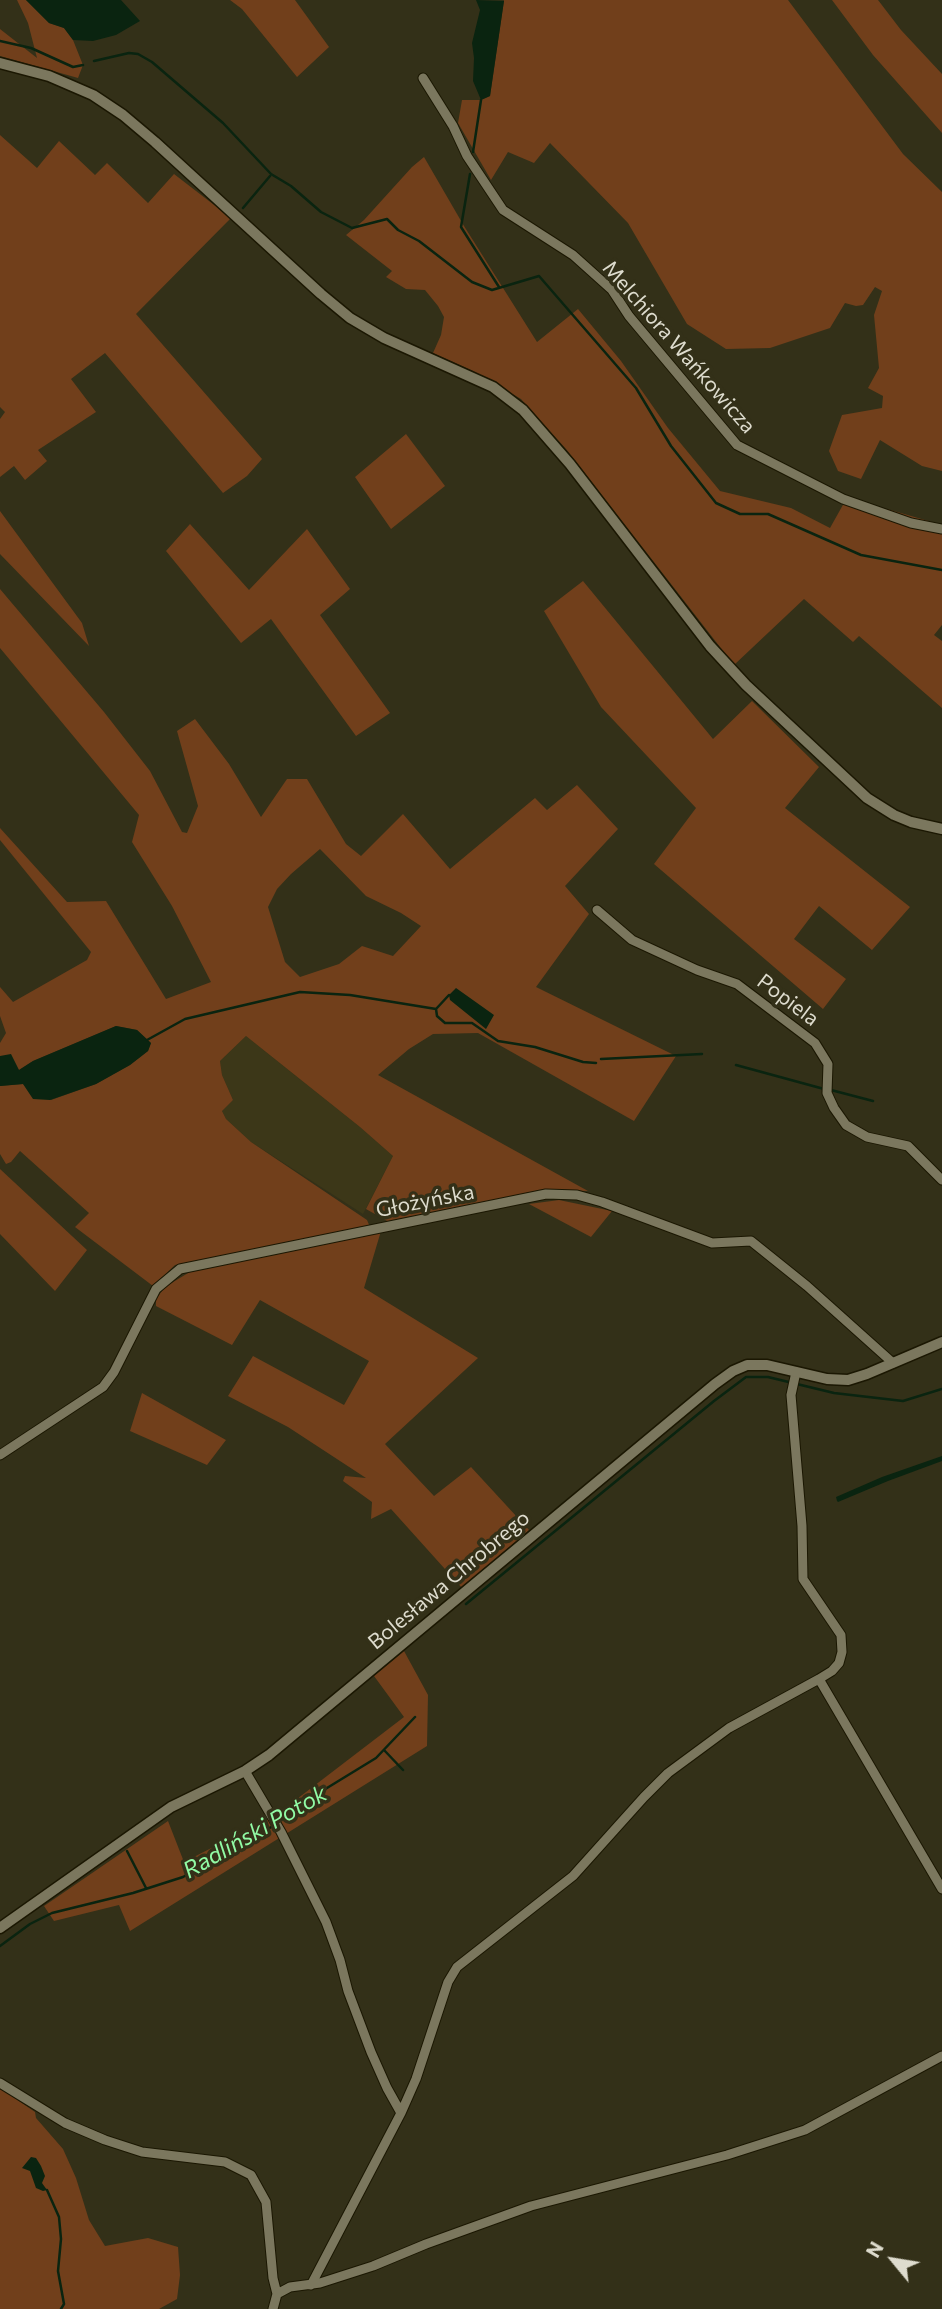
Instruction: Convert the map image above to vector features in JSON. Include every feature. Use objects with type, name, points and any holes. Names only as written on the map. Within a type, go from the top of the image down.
[{"type":"street","points":[[0,63],[49,76],[93,95],[123,115],[155,142],[350,318],[384,338],[492,387],[523,410],[570,464],[710,646],[746,685],[867,798],[903,819],[942,829]]},
{"type":"street","name":"Melchiora Wańkowicza","points":[[424,78],[453,126],[467,156],[503,210],[573,255],[612,289],[629,316],[737,445],[844,499],[911,523],[942,529]]},
{"type":"street","name":"Popiela","points":[[597,910],[632,940],[697,970],[737,984],[815,1043],[828,1064],[827,1089],[834,1108],[846,1125],[867,1137],[908,1146],[942,1180]]},
{"type":"street","name":"Głożyńska","points":[[0,1455],[103,1387],[114,1372],[156,1289],[180,1269],[546,1194],[577,1195],[602,1202],[712,1243],[751,1241],[807,1286],[893,1363]]},
{"type":"street","name":"Bolesława Chrobrego","points":[[0,1928],[171,1807],[245,1771],[293,1736],[715,1384],[747,1365],[767,1365],[794,1380],[849,1380],[942,1342]]},
{"type":"street","points":[[311,2285],[401,2113],[416,2079],[448,1982],[457,1967],[573,1876],[668,1773],[729,1728],[819,1679],[839,1663],[842,1652],[841,1635],[803,1579],[802,1527],[791,1395],[794,1380]]},
{"type":"street","points":[[819,1679],[942,1889]]},
{"type":"street","points":[[245,1771],[281,1832],[326,1922],[371,2052],[401,2113]]},
{"type":"street","points":[[277,2294],[290,2287],[311,2285],[373,2266],[531,2206],[727,2155],[805,2130],[942,2056]]},
{"type":"street","points":[[0,2083],[65,2123],[105,2140],[142,2152],[225,2162],[251,2175],[266,2202],[277,2294],[273,2309]]},
{"type":"shaded area","points":[[17,0],[26,0],[49,23],[64,28],[73,40],[83,65],[78,78],[0,56],[0,29],[37,58],[28,23]]},
{"type":"shaded area","points":[[26,0],[121,0],[140,21],[116,35],[93,41],[73,40],[64,28],[49,23]]},
{"type":"shaded area","points":[[230,0],[295,0],[329,47],[297,77],[242,9]]},
{"type":"shaded area","points":[[476,0],[504,1],[490,96],[481,100],[473,81],[472,43],[480,10]]},
{"type":"shaded area","points":[[504,0],[788,0],[903,154],[942,192],[942,471],[922,466],[880,440],[861,479],[838,471],[829,451],[842,415],[882,408],[883,396],[868,388],[879,368],[874,315],[882,291],[875,287],[863,305],[845,303],[830,328],[770,348],[726,349],[687,324],[628,223],[550,143],[534,163],[508,152],[491,180],[458,123],[462,100],[481,100],[490,96]]},
{"type":"shaded area","points":[[832,0],[878,0],[901,30],[942,74],[942,133],[873,55]]},
{"type":"shaded area","points":[[0,135],[37,168],[59,141],[95,175],[107,163],[148,203],[174,174],[231,218],[136,314],[262,459],[247,476],[223,493],[105,353],[71,379],[96,412],[38,450],[47,461],[25,480],[14,466],[0,477],[0,419],[5,412],[0,407]]},
{"type":"shaded area","points":[[424,157],[537,342],[578,309],[621,361],[668,428],[720,491],[791,508],[830,528],[844,503],[887,509],[942,525],[942,625],[934,635],[942,641],[942,708],[859,636],[853,642],[804,599],[734,665],[566,449],[521,399],[473,371],[433,353],[441,335],[444,317],[438,306],[425,290],[406,289],[386,277],[392,271],[346,235],[364,220]]},
{"type":"shaded area","points":[[406,434],[445,486],[391,529],[355,477]]},
{"type":"shaded area","points":[[0,511],[82,623],[89,646],[0,554]]},
{"type":"shaded area","points":[[190,524],[249,590],[307,529],[350,589],[320,615],[390,713],[356,736],[271,619],[241,643],[166,551]]},
{"type":"shaded area","points":[[583,581],[713,739],[752,701],[819,767],[785,808],[910,907],[872,950],[819,906],[794,939],[846,979],[823,1009],[654,864],[696,808],[601,707],[544,611]]},
{"type":"shaded area","points":[[0,589],[150,771],[182,832],[187,833],[198,806],[177,731],[195,719],[229,764],[261,817],[287,779],[307,779],[346,844],[361,856],[403,814],[450,869],[535,798],[547,810],[577,785],[618,829],[565,886],[589,914],[536,987],[676,1056],[634,1121],[478,1033],[433,1034],[409,1049],[378,1075],[588,1191],[540,1190],[389,1222],[366,1209],[393,1156],[246,1036],[220,1061],[222,1075],[233,1100],[222,1111],[226,1119],[251,1142],[367,1220],[370,1227],[175,1265],[153,1286],[75,1227],[89,1213],[20,1151],[6,1164],[0,1154],[0,1086],[23,1084],[51,1100],[96,1084],[130,1065],[148,1051],[151,1043],[137,1030],[116,1026],[33,1061],[19,1070],[0,1056],[0,1043],[6,1033],[0,1016],[0,987],[13,1002],[87,960],[91,952],[0,840],[0,828],[67,902],[106,901],[166,999],[211,982],[172,906],[132,842],[139,815],[0,648]],"holes":[[[320,849],[366,896],[421,926],[393,956],[362,946],[339,964],[300,977],[285,962],[268,907],[277,889]]]},
{"type":"shaded area","points":[[456,988],[494,1015],[486,1029],[450,1000],[449,995]]},
{"type":"shaded area","points":[[116,1026],[137,1030],[151,1043],[148,1051],[130,1065],[96,1084],[50,1100],[33,1099],[23,1084],[0,1086],[0,1056],[11,1054],[19,1070],[33,1061]]},
{"type":"shaded area","points":[[246,1036],[393,1156],[363,1214],[251,1142],[226,1119],[222,1111],[233,1100],[222,1075],[220,1061]]},
{"type":"shaded area","points":[[0,1169],[87,1250],[55,1291],[0,1234]]},
{"type":"shaded area","points":[[559,1200],[612,1211],[591,1237],[529,1204]]},
{"type":"shaded area","points":[[381,1231],[364,1288],[478,1358],[385,1444],[434,1496],[471,1467],[529,1530],[462,1588],[391,1509],[371,1519],[372,1502],[343,1481],[345,1476],[366,1478],[288,1427],[228,1396],[253,1356],[344,1405],[369,1361],[260,1300],[232,1345],[156,1306],[156,1299],[165,1287],[193,1270]]},
{"type":"shaded area","points":[[142,1393],[226,1440],[207,1465],[130,1431]]},
{"type":"shaded area","points":[[942,1456],[942,1461],[837,1501],[836,1497],[882,1477]]},
{"type":"shaded area","points":[[404,1651],[428,1695],[427,1746],[130,1931],[119,1905],[54,1921],[44,1906],[168,1821],[184,1862],[276,1815],[404,1717],[374,1676]]},
{"type":"shaded area","points":[[0,2088],[35,2112],[36,2118],[63,2149],[76,2178],[89,2220],[105,2246],[148,2238],[178,2247],[180,2275],[177,2299],[159,2309],[0,2309]]},
{"type":"shaded area","points":[[31,2157],[36,2158],[41,2166],[45,2176],[42,2183],[47,2190],[36,2188],[30,2171],[22,2168]]},
{"type":"waterway","points":[[0,41],[31,48],[73,67],[83,65]]},
{"type":"waterway","points":[[94,61],[129,53],[138,54],[152,62],[223,123],[271,174],[291,186],[321,212],[352,228],[387,219],[398,230],[419,241],[472,282],[492,290],[539,276],[636,388],[671,446],[716,503],[740,514],[768,514],[861,555],[942,570]]},
{"type":"waterway","points":[[473,152],[481,100]]},
{"type":"waterway","points":[[470,174],[461,227],[499,287]]},
{"type":"waterway","points":[[243,208],[270,176]]},
{"type":"waterway","points":[[147,1040],[185,1019],[300,992],[350,995],[436,1009],[437,1016],[445,1023],[472,1023],[498,1041],[535,1047],[583,1062],[596,1063]]},
{"type":"waterway","points":[[436,1009],[449,995]]},
{"type":"waterway","points":[[601,1059],[702,1054]]},
{"type":"waterway","points":[[736,1065],[824,1089]]},
{"type":"waterway","points":[[831,1090],[873,1101]]},
{"type":"waterway","points":[[466,1604],[746,1377],[768,1377],[834,1393],[903,1401],[942,1389]]},
{"type":"waterway","name":"Radliński Potok","points":[[278,1822],[309,1799],[376,1758],[415,1717]]},
{"type":"waterway","points":[[384,1750],[403,1770]]},
{"type":"waterway","name":"Radliński Potok","points":[[0,1946],[30,1924],[52,1913],[133,1893],[183,1877],[273,1826]]},
{"type":"waterway","points":[[127,1851],[146,1888]]},
{"type":"waterway","points":[[47,2190],[59,2217],[61,2239],[58,2271],[64,2304],[61,2309]]}]
